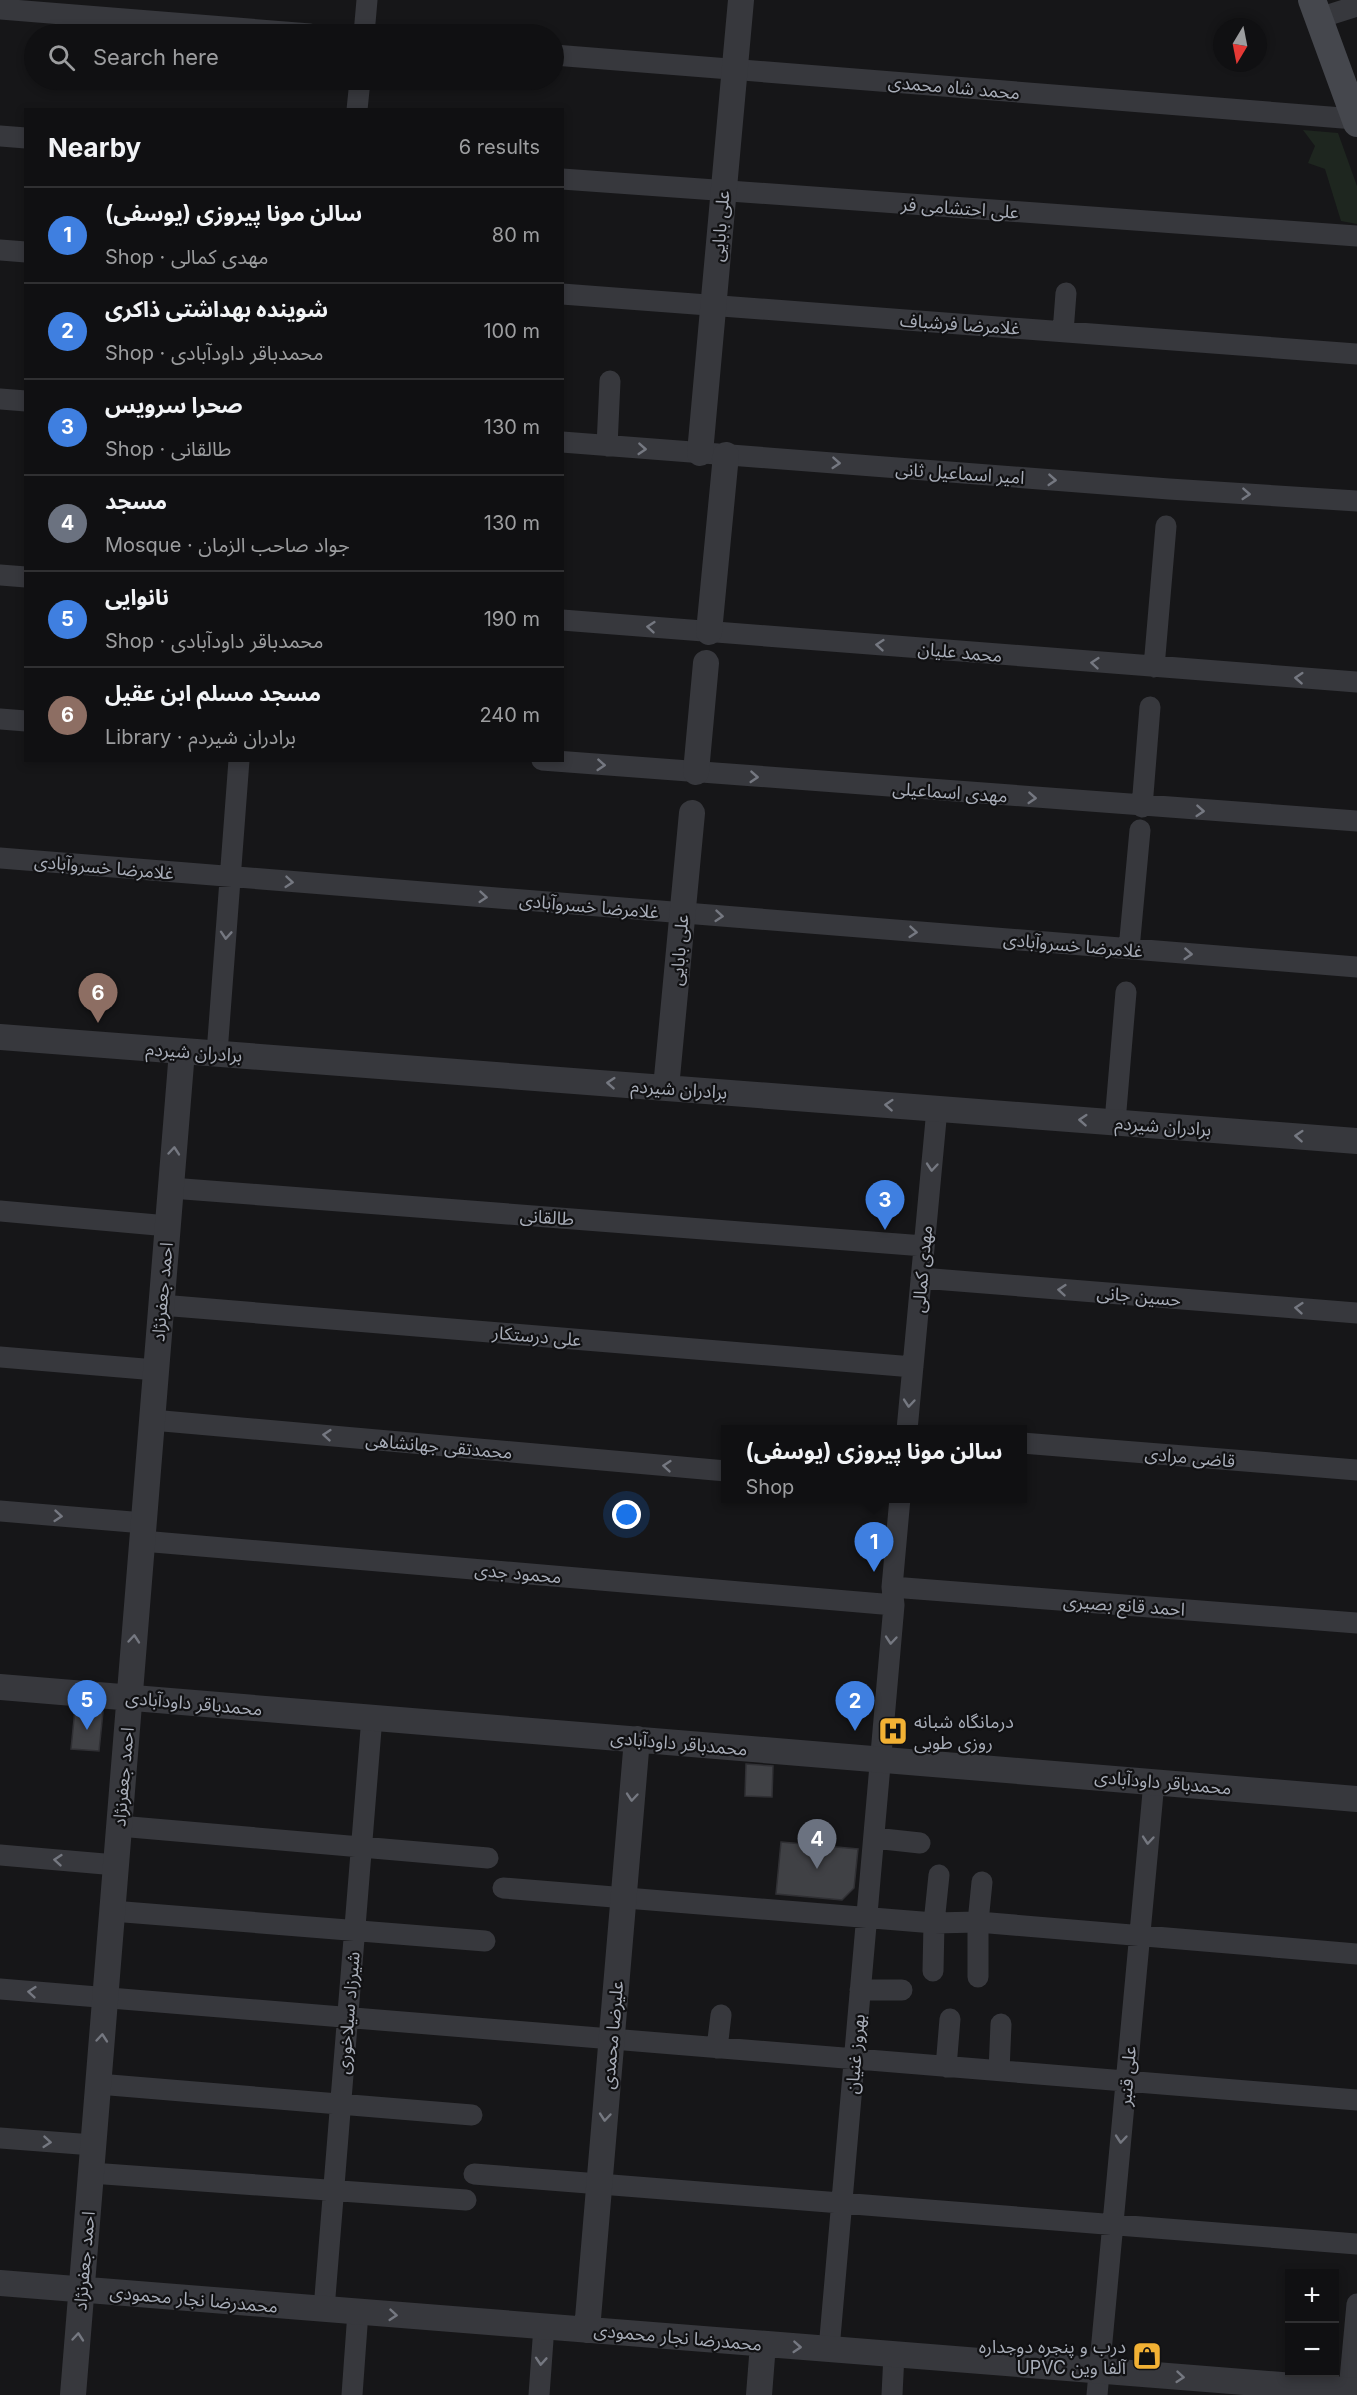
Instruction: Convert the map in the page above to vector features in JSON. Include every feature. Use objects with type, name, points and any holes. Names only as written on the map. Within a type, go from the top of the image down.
[{"type":"main road","points":[[1315,9],[1355,111]]},
{"type":"street","points":[[365,24],[367,0]]},
{"type":"street","name":"علی بابایی","points":[[700,453],[741,0]]},
{"type":"street","points":[[1315,9],[1357,6]]},
{"type":"street","points":[[0,9],[186,24]]},
{"type":"street","name":"محمد شاه محمدی","points":[[564,56],[1355,111]]},
{"type":"street","points":[[357,108],[359,90]]},
{"type":"street","points":[[0,136],[24,138]]},
{"type":"street","name":"علی احتشامی فر","points":[[564,179],[1357,236]]},
{"type":"street","points":[[0,250],[24,252]]},
{"type":"street","points":[[1063,332],[1066,293]]},
{"type":"street","name":"غلامرضا فرشباف","points":[[564,294],[1357,354]]},
{"type":"street","points":[[607,446],[610,381]]},
{"type":"street","points":[[0,399],[24,401]]},
{"type":"street","name":"امیر اسماعیل ثانی","points":[[564,442],[1169,489],[1357,501]]},
{"type":"street","points":[[709,632],[726,455]]},
{"type":"street","points":[[1154,667],[1166,525]]},
{"type":"street","points":[[0,575],[24,577]]},
{"type":"street","name":"محمد علیان","points":[[564,620],[1357,682]]},
{"type":"street","points":[[696,772],[706,663]]},
{"type":"street","points":[[1142,807],[1150,707]]},
{"type":"street","points":[[0,719],[24,721]]},
{"type":"street","points":[[217,1053],[239,762]]},
{"type":"street","name":"مهدی اسماعیلی","points":[[564,762],[1142,807],[1357,821]]},
{"type":"street","name":"علی بابایی","points":[[666,1088],[692,813]]},
{"type":"street","points":[[1130,950],[1140,830]]},
{"type":"street","name":"غلامرضا خسروآبادی","points":[[0,858],[1357,967]]},
{"type":"street","points":[[1115,1122],[1126,992]]},
{"type":"street","name":"برادران شیردم","points":[[0,1037],[1357,1141]]},
{"type":"street","name":"احمد جعفرنژاد","points":[[73,2395],[182,1051]]},
{"type":"street","name":"مهدی کمالی","points":[[907,1425],[937,1108]]},
{"type":"street","name":"طالقانی","points":[[171,1188],[924,1246]]},
{"type":"street","points":[[0,1211],[168,1226]]},
{"type":"street","name":"حسین جانی","points":[[921,1278],[1357,1313]]},
{"type":"street","name":"علی درستکار","points":[[161,1305],[913,1367]]},
{"type":"street","points":[[0,1357],[156,1370]]},
{"type":"street","name":"محمدتقی جهانشاهی","points":[[152,1420],[721,1472]]},
{"type":"street","name":"قاضی مرادی","points":[[1027,1443],[1357,1470]]},
{"type":"street","points":[[881,1759],[900,1503]]},
{"type":"street","name":"محمود جدی","points":[[0,1511],[143,1532],[893,1596]]},
{"type":"street","name":"احمد قانع بصیری","points":[[893,1596],[1357,1623]]},
{"type":"street","name":"محمدباقر داودآبادی","points":[[0,1686],[1357,1798]]},
{"type":"street","name":"شیرزاد سیلاخوری","points":[[324,2309],[372,1717]]},
{"type":"street","name":"علیرضا محمدی","points":[[587,2330],[637,1739]]},
{"type":"street","name":"بهروز غنیان","points":[[829,2349],[881,1759]]},
{"type":"street","name":"علی قنبر","points":[[1099,2383],[1154,1782]]},
{"type":"street","points":[[119,1826],[488,1858]]},
{"type":"street","points":[[874,1838],[920,1843]]},
{"type":"street","points":[[0,1855],[116,1865]]},
{"type":"street","points":[[933,1971],[934,1923],[939,1875]]},
{"type":"street","points":[[978,1977],[978,1922],[982,1882]]},
{"type":"street","points":[[503,1888],[934,1923],[978,1922],[1139,1938],[1357,1954]]},
{"type":"street","points":[[112,1911],[485,1941]]},
{"type":"street","points":[[0,1989],[1357,2100]]},
{"type":"street","points":[[860,1990],[902,1990]]},
{"type":"street","points":[[717,2048],[721,2014]]},
{"type":"street","points":[[946,2067],[950,2019]]},
{"type":"street","points":[[999,2071],[1001,2024]]},
{"type":"street","points":[[98,2084],[472,2115]]},
{"type":"street","points":[[0,2138],[93,2145]]},
{"type":"street","points":[[91,2173],[466,2200]]},
{"type":"street","points":[[474,2175],[1357,2244]]},
{"type":"street","name":"محمدرضا نجار محمودی","points":[[0,2283],[894,2354],[1099,2383],[1279,2390],[1353,2390]]},
{"type":"street","points":[[1353,2390],[1357,2304]]},
{"type":"street","points":[[352,2395],[358,2312]]},
{"type":"street","points":[[538,2395],[544,2326]]},
{"type":"street","points":[[759,2395],[763,2344]]},
{"type":"street","points":[[892,2395],[894,2354]]},
{"type":"shaded area","points":[[1303,130],[1338,133],[1357,186],[1357,224],[1341,221],[1325,169],[1308,163],[1315,146]]},
{"type":"building","points":[[75,1709],[103,1712],[99,1751],[71,1749]]},
{"type":"building","points":[[746,1764],[773,1766],[772,1797],[745,1796]]},
{"type":"building","points":[[781,1842],[858,1849],[854,1888],[842,1900],[776,1894]]},
{"type":"place","name":"مسجد مسلم ابن عقیل","points":[[98,1023]]},
{"type":"place","name":"صحرا سرویس","points":[[885,1230]]},
{"type":"place","name":"سالن مونا پیروزی (یوسفی)","points":[[874,1572]]},
{"type":"place","name":"نانوایی","points":[[87,1730]]},
{"type":"place","name":"شوینده بهداشتی ذاکری","points":[[855,1731]]},
{"type":"place","name":"درمانگاه شبانه روزی طوبی","points":[[893,1731]]},
{"type":"place","name":"مسجد","points":[[817,1869]]},
{"type":"place","name":"درب و پنجره دوجداره UPVC آلفا وین","points":[[1147,2356]]}]
